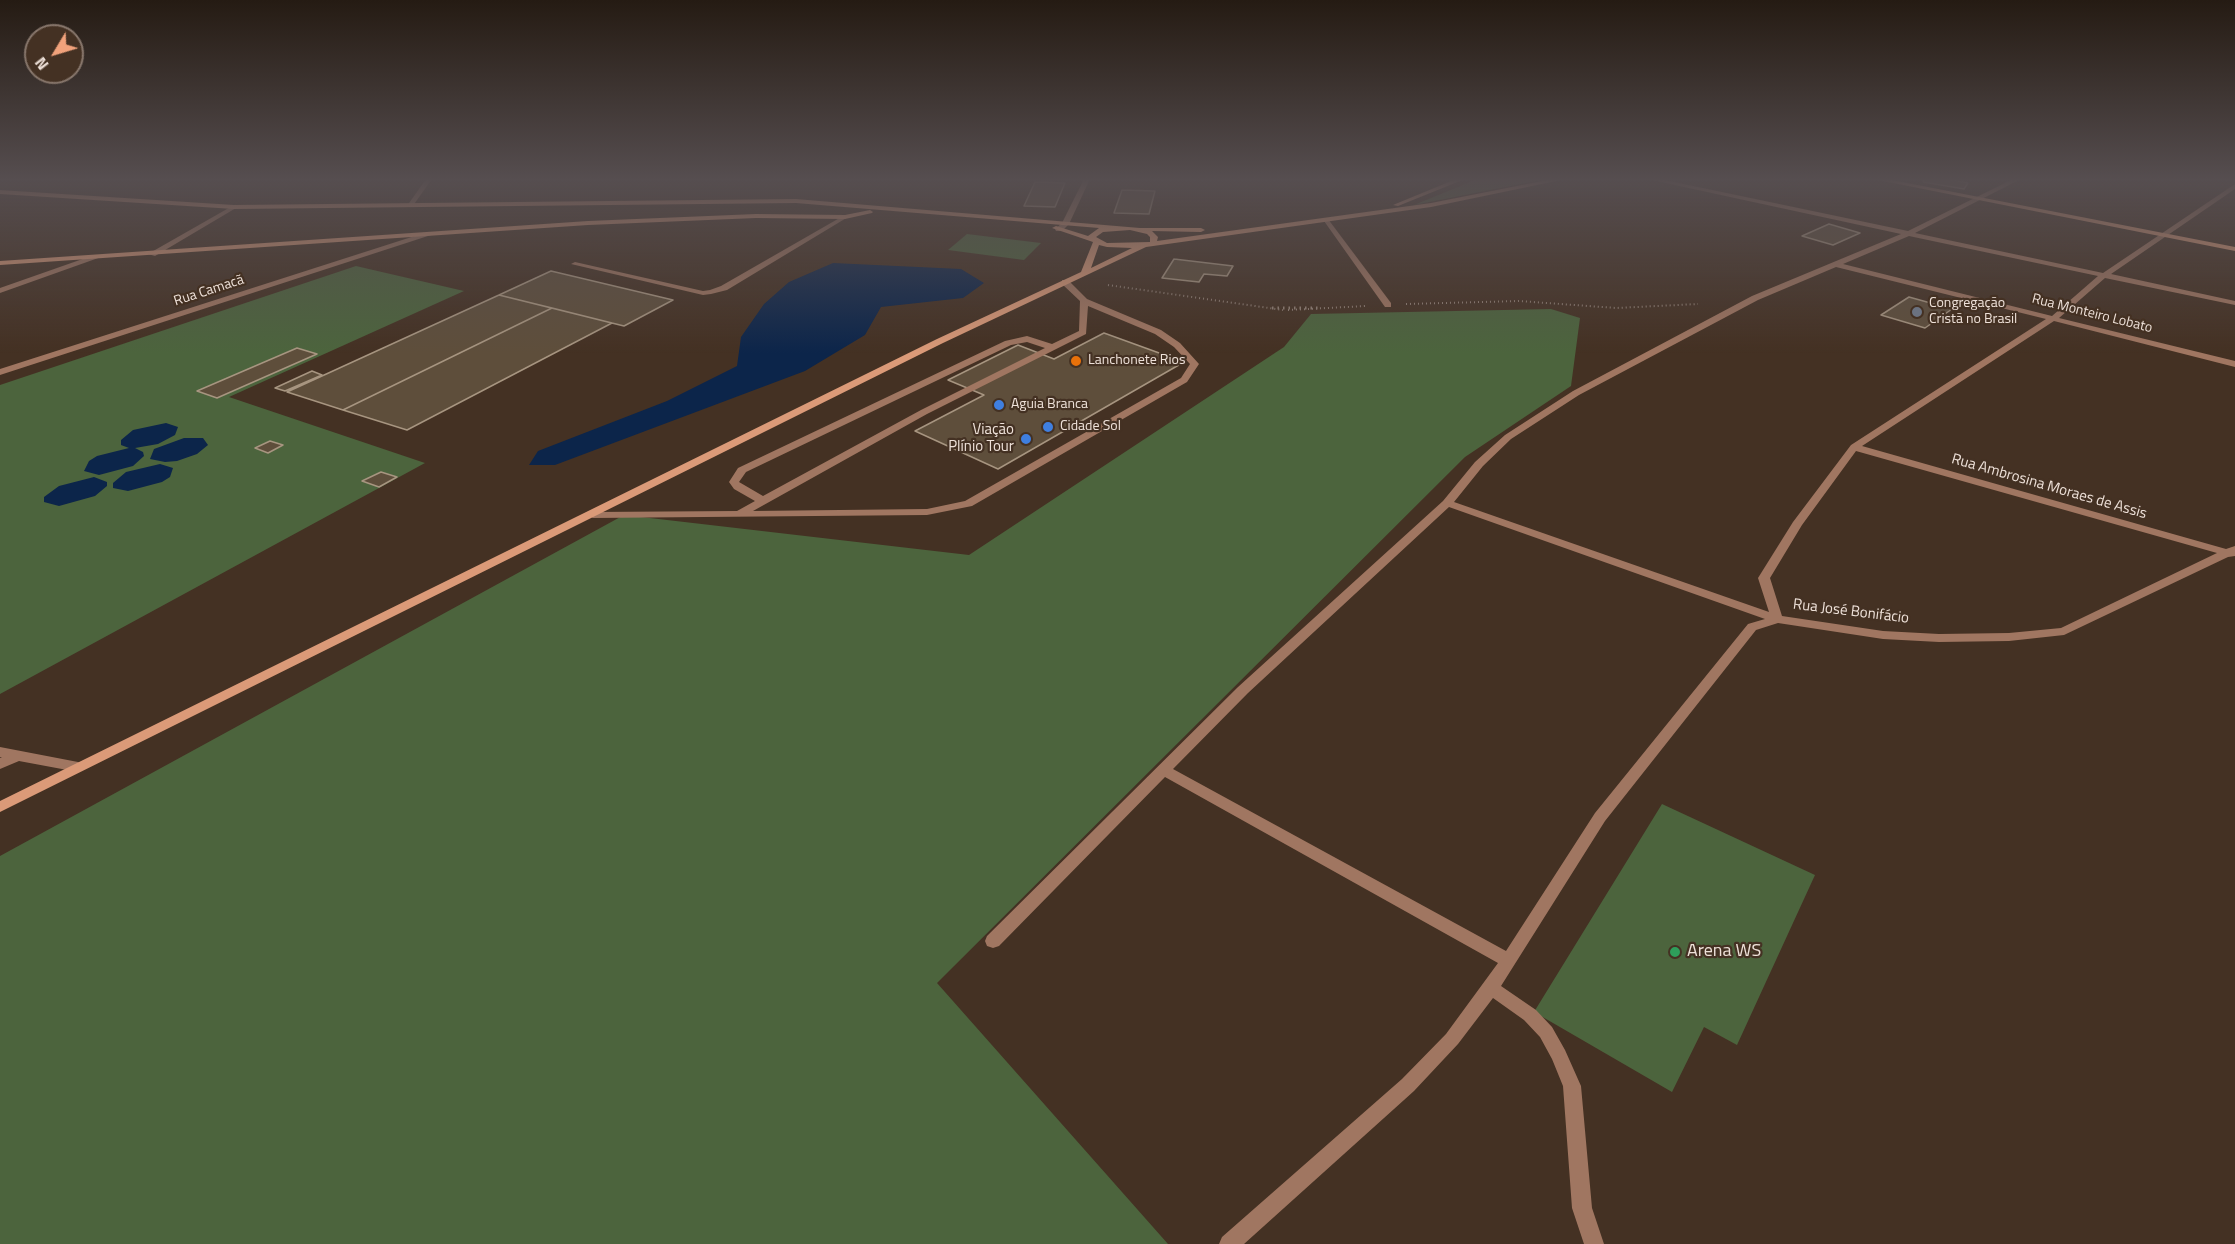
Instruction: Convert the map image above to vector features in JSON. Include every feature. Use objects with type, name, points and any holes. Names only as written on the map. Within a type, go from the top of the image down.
[{"type":"main road","points":[[0,263],[397,237]]},
{"type":"main road","points":[[1086,237],[1123,247],[1193,237]]},
{"type":"main road","points":[[1085,272],[1094,241],[1093,237]]},
{"type":"main road","points":[[0,807],[940,341],[1150,243],[1152,237]]},
{"type":"main road","points":[[2174,237],[2235,249]]},
{"type":"street","points":[[152,254],[182,237]]},
{"type":"street","name":"Rua Camacã","points":[[0,372],[421,237]]},
{"type":"street","points":[[575,264],[703,293],[724,288],[811,237]]},
{"type":"street","points":[[1338,237],[1388,305]]},
{"type":"street","points":[[993,941],[1243,690],[1447,503],[1479,464],[1508,437],[1576,393],[1755,298],[1901,237]]},
{"type":"street","points":[[1922,237],[2235,303]]},
{"type":"street","points":[[1777,619],[1764,578],[1797,524],[1854,447],[2054,318],[2103,276],[2161,237]]},
{"type":"street","points":[[0,291],[97,257]]},
{"type":"street","name":"Rua Monteiro Lobato","points":[[1838,265],[2235,364]]},
{"type":"street","points":[[593,515],[927,512],[968,504],[1184,380],[1195,364],[1177,345],[1158,332],[1084,300],[1065,282]]},
{"type":"street","points":[[739,514],[924,412],[1083,332],[1084,300]]},
{"type":"street","points":[[764,501],[738,487],[734,482],[742,470],[1008,343],[1028,339],[1052,347]]},
{"type":"street","name":"Rua Ambrosina Moraes de Assis","points":[[1854,447],[2233,552]]},
{"type":"street","points":[[1447,503],[1777,619]]},
{"type":"street","name":"Rua José Bonifácio","points":[[1229,1244],[1408,1085],[1452,1039],[1509,961],[1600,817],[1752,627],[1777,619],[1883,634],[1939,638],[2009,637],[2064,631],[2233,552]]},
{"type":"street","points":[[0,752],[78,767]]},
{"type":"street","points":[[0,764],[17,756]]},
{"type":"street","points":[[1163,770],[1509,961]]},
{"type":"street","points":[[1491,988],[1530,1015],[1546,1032],[1572,1086],[1581,1208],[1594,1244]]},
{"type":"green space","points":[[963,237],[992,237],[1041,243],[1024,260],[948,250]]},
{"type":"green space","points":[[356,266],[464,291],[229,397],[425,463],[0,694],[0,385]]},
{"type":"green space","points":[[1551,309],[1580,318],[1571,386],[1465,457],[937,983],[1168,1244],[0,1244],[0,856],[624,515],[969,555],[1284,347],[1311,314]]},
{"type":"green space","name":"Arena WS","points":[[1662,804],[1815,875],[1737,1045],[1704,1027],[1672,1092],[1534,1012]]},
{"type":"water","points":[[833,263],[961,269],[984,283],[963,298],[881,307],[865,335],[805,371],[555,465],[529,465],[538,451],[667,401],[737,366],[741,337],[764,304],[789,282]]},
{"type":"water","points":[[166,423],[178,427],[175,435],[158,444],[135,448],[143,452],[144,456],[133,466],[99,475],[84,471],[89,461],[97,456],[129,448],[121,445],[121,440],[133,430]]},
{"type":"water","points":[[184,438],[203,438],[208,445],[197,454],[177,461],[165,462],[150,459],[154,449]]},
{"type":"water","points":[[160,464],[173,468],[170,477],[162,482],[128,491],[113,488],[113,483],[126,472]]},
{"type":"water","points":[[94,477],[107,482],[107,486],[95,496],[59,506],[44,502],[44,497],[59,486]]},
{"type":"building","points":[[1806,237],[1851,237],[1833,245]]},
{"type":"building","points":[[1174,259],[1233,266],[1227,276],[1204,274],[1199,282],[1162,278]]},
{"type":"building","points":[[551,271],[673,300],[624,326],[499,295]]},
{"type":"building","points":[[499,295],[552,308],[343,410],[287,392]]},
{"type":"building","name":"Congregação Cristã no Brasil","points":[[1909,297],[1952,309],[1925,328],[1881,315]]},
{"type":"building","points":[[552,308],[612,323],[407,430],[343,410]]},
{"type":"building","points":[[1104,333],[1184,362],[998,469],[915,431],[984,395],[948,380],[1018,345],[1054,359]]},
{"type":"building","points":[[297,348],[317,354],[217,398],[197,391]]},
{"type":"building","points":[[312,371],[322,375],[285,391],[275,388]]},
{"type":"building","points":[[270,441],[283,445],[268,453],[255,448]]},
{"type":"building","points":[[381,472],[397,477],[379,487],[362,481]]},
{"type":"place","name":"Congregação Cristã no Brasil","points":[[1917,312]]},
{"type":"place","name":"Lanchonete Rios","points":[[1076,361]]},
{"type":"place","name":"Aguia Branca","points":[[999,405]]},
{"type":"place","name":"Cidade Sol","points":[[1048,427]]},
{"type":"place","name":"Viação Plínio Tour","points":[[1026,439]]},
{"type":"place","name":"Arena WS","points":[[1675,952]]}]
